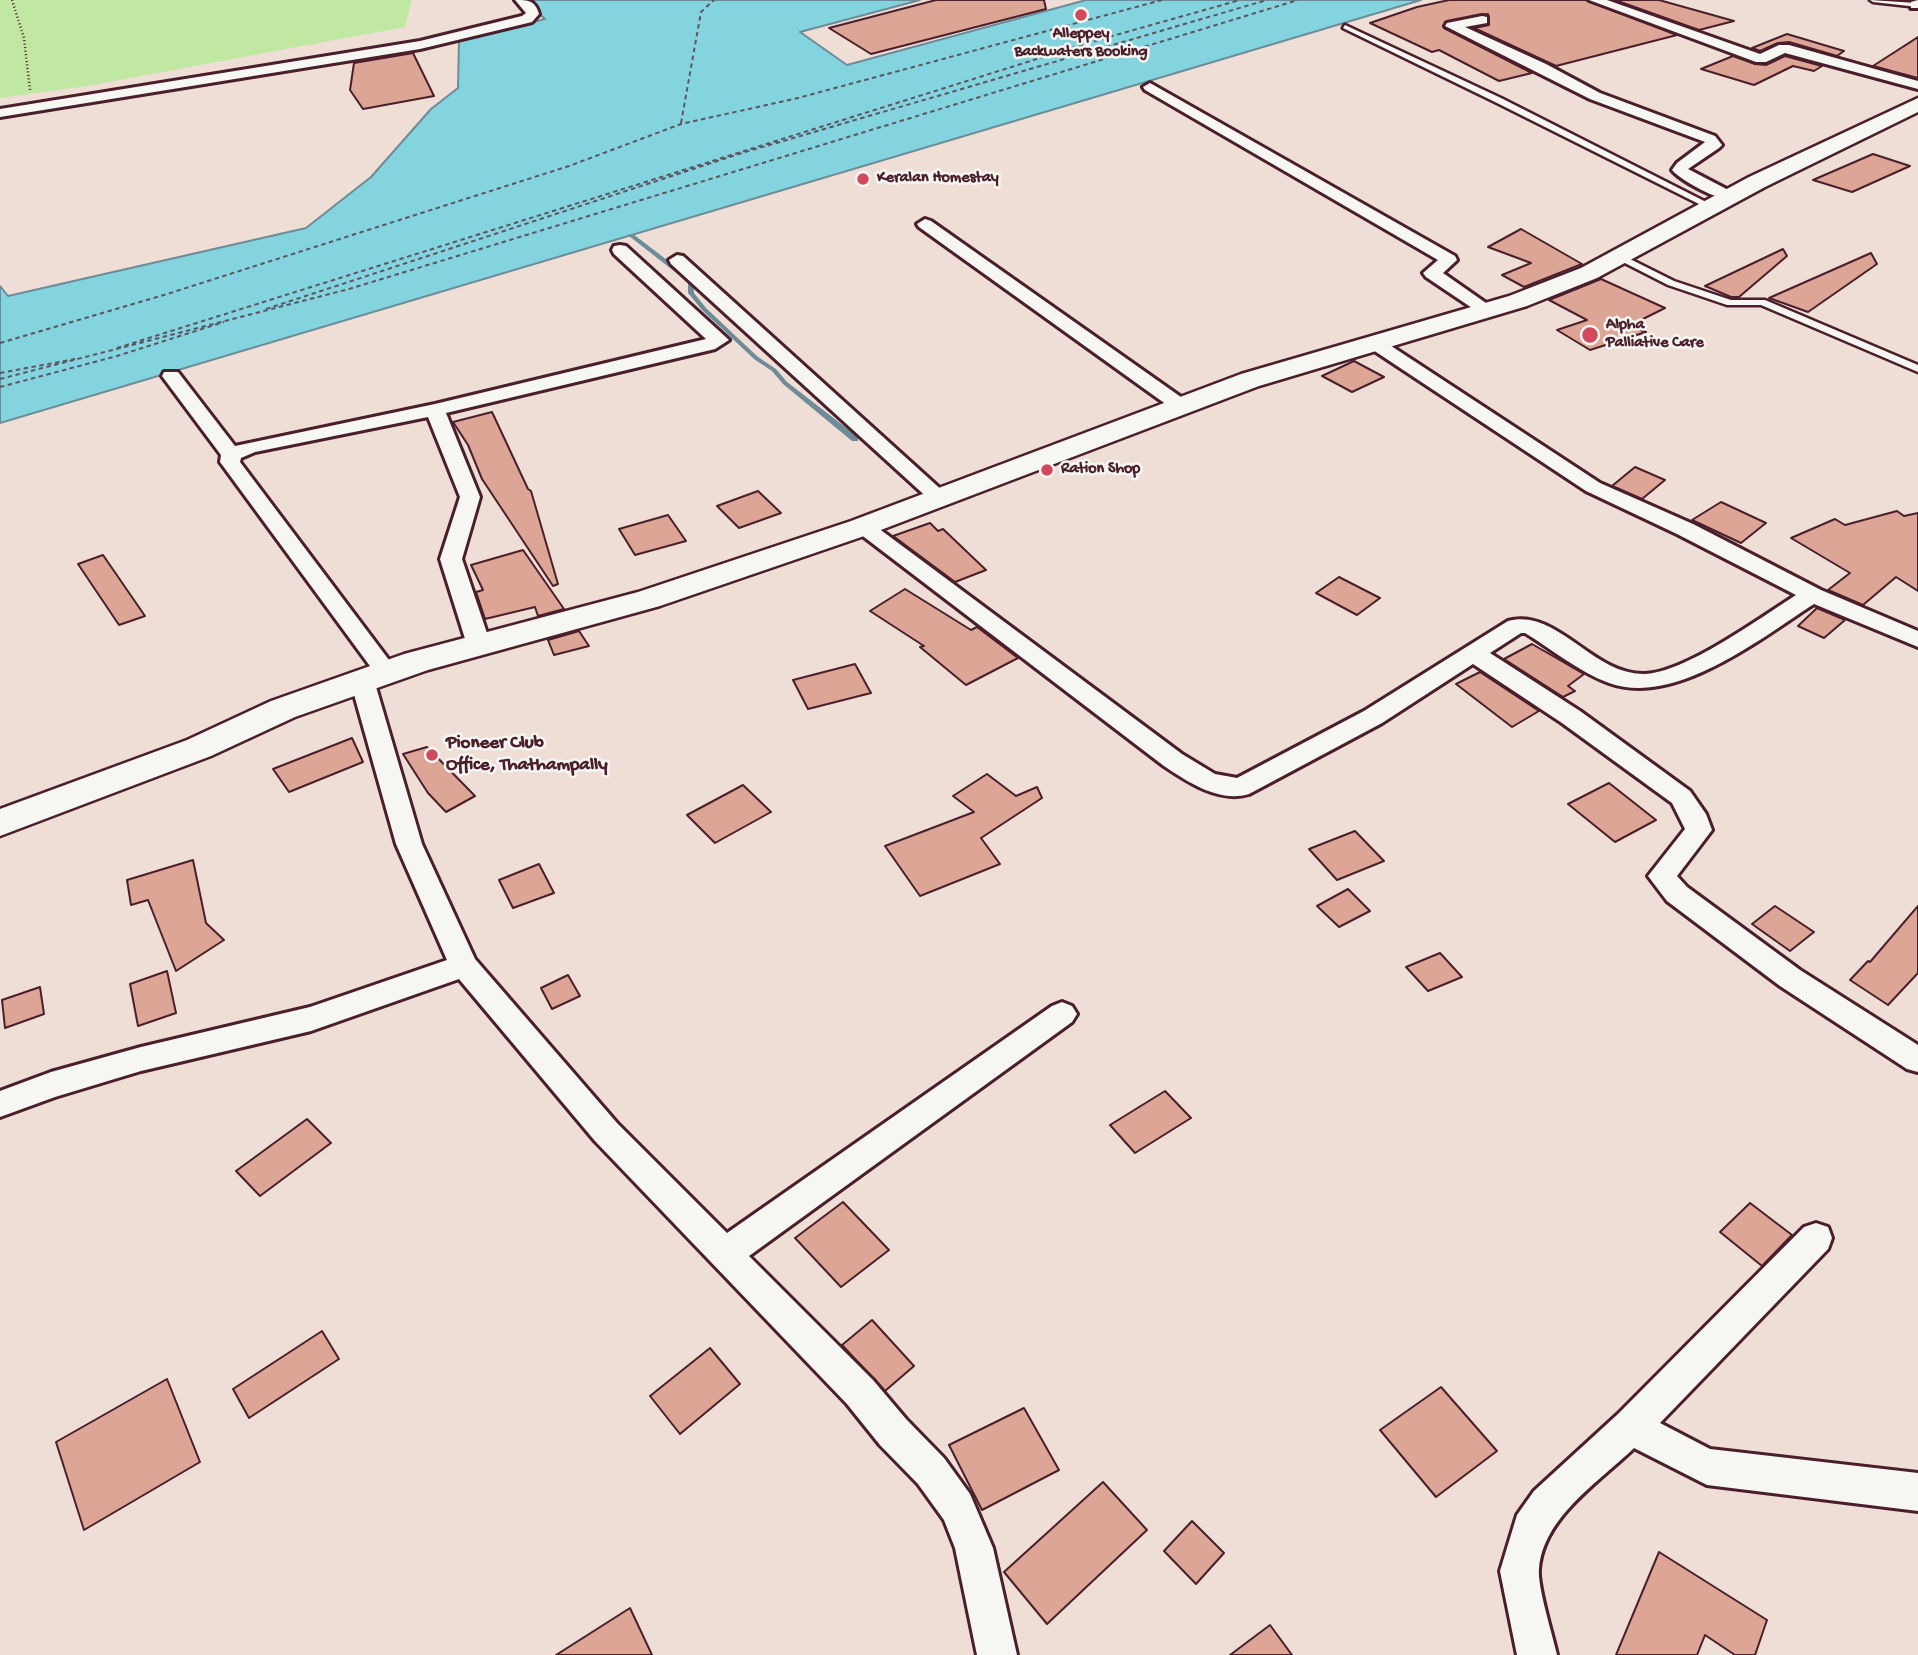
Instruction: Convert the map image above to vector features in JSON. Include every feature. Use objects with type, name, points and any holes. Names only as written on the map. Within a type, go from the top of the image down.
[{"type":"main road","points":[[0,823],[199,748],[283,709],[374,676],[649,599],[862,527],[1250,380],[1487,310],[1590,273],[1721,202],[1918,104]]},
{"type":"street","points":[[0,113],[329,61],[510,25],[533,14],[531,7],[521,0]]},
{"type":"street","points":[[1595,0],[1761,59],[1784,48],[1918,85]]},
{"type":"street","points":[[1482,20],[1452,26],[1541,67],[1588,93],[1710,139],[1714,145],[1680,170],[1721,202]]},
{"type":"street","points":[[1150,87],[1449,260],[1432,273],[1487,310]]},
{"type":"street","points":[[925,224],[1181,406]]},
{"type":"street","points":[[231,455],[249,447],[435,410],[709,345],[720,340],[707,332],[620,250]]},
{"type":"street","points":[[677,260],[939,497]]},
{"type":"street","points":[[1376,344],[1593,487],[1685,529],[1812,595],[1918,640]]},
{"type":"street","points":[[171,376],[231,455],[230,462],[374,676],[409,844],[464,966],[606,1132],[860,1392],[893,1432],[931,1471],[957,1507],[974,1548],[997,1655]]},
{"type":"street","points":[[435,410],[470,497],[451,559],[478,645]]},
{"type":"street","points":[[862,527],[1162,752],[1209,782],[1240,788],[1373,718],[1516,626],[1530,626],[1614,676],[1642,683],[1693,667],[1812,595]]},
{"type":"street","points":[[1475,654],[1681,796],[1693,814],[1699,830],[1662,876],[1677,894],[1790,978],[1918,1060]]},
{"type":"street","points":[[0,1104],[51,1085],[141,1059],[321,1016],[464,966]]},
{"type":"street","points":[[726,1253],[1062,1014]]},
{"type":"street","points":[[1537,1655],[1519,1571],[1530,1528],[1547,1503],[1631,1427],[1816,1238]]},
{"type":"street","points":[[1631,1427],[1707,1467],[1918,1492]]},
{"type":"lane","points":[[1873,0],[1917,5]]},
{"type":"lane","points":[[1345,27],[1721,202]]},
{"type":"lane","points":[[1620,257],[1671,283],[1730,303],[1762,302],[1918,369]]},
{"type":"path","points":[[12,0],[24,37],[32,108]]},
{"type":"green space","points":[[0,0],[412,0],[405,27],[87,86],[0,98]]},
{"type":"water","points":[[524,0],[920,0],[800,32],[847,65],[1086,0],[1421,0],[0,423],[0,286],[8,296],[306,228],[371,177],[431,109],[458,88],[459,40],[545,19]]},
{"type":"building","points":[[936,0],[1044,0],[1046,9],[871,54],[829,28]]},
{"type":"building","points":[[1449,0],[1586,0],[1677,35],[1556,66],[1474,28],[1489,25],[1488,14],[1445,22],[1444,28],[1532,73],[1499,81],[1439,50],[1432,52],[1370,23],[1417,7]]},
{"type":"building","points":[[1615,0],[1659,0],[1734,21],[1699,30]]},
{"type":"building","points":[[1787,34],[1844,51],[1837,56],[1789,42],[1778,43],[1760,51],[1752,48]]},
{"type":"building","points":[[1918,37],[1918,78],[1873,66]]},
{"type":"building","points":[[413,53],[434,96],[363,109],[350,90],[354,63]]},
{"type":"building","points":[[1733,56],[1766,65],[1785,56],[1822,66],[1814,71],[1793,66],[1754,85],[1701,69]]},
{"type":"building","points":[[1873,154],[1910,166],[1852,192],[1813,180]]},
{"type":"building","points":[[1521,229],[1582,264],[1524,287],[1502,275],[1531,263],[1488,247]]},
{"type":"building","points":[[1783,249],[1787,256],[1739,297],[1731,297],[1705,286]]},
{"type":"building","points":[[1871,253],[1877,264],[1808,312],[1769,298]]},
{"type":"building","points":[[1601,279],[1665,308],[1629,326],[1646,332],[1590,350],[1557,330],[1587,320],[1549,300]]},
{"type":"building","points":[[1354,361],[1384,377],[1352,392],[1322,376]]},
{"type":"building","points":[[492,412],[531,491],[558,584],[553,586],[482,479],[468,445],[453,422]]},
{"type":"building","points":[[1635,467],[1665,480],[1642,499],[1612,486]]},
{"type":"building","points":[[758,491],[781,513],[739,528],[717,506]]},
{"type":"building","points":[[1721,502],[1766,523],[1741,543],[1692,520]]},
{"type":"building","points":[[1897,511],[1904,516],[1918,513],[1918,591],[1896,577],[1863,605],[1828,590],[1850,573],[1791,538],[1835,519],[1845,525]]},
{"type":"building","points":[[668,515],[686,541],[635,555],[619,529]]},
{"type":"building","points":[[930,523],[938,531],[943,529],[986,570],[955,582],[893,536]]},
{"type":"building","points":[[523,550],[564,609],[538,616],[535,607],[485,619],[476,592],[483,590],[471,565]]},
{"type":"building","points":[[103,555],[145,616],[119,625],[78,564]]},
{"type":"building","points":[[1339,577],[1380,598],[1357,615],[1316,593]]},
{"type":"building","points":[[905,589],[971,630],[977,627],[1018,658],[966,685],[920,647],[924,646],[870,611]]},
{"type":"building","points":[[1817,608],[1845,620],[1824,638],[1798,626]]},
{"type":"building","points":[[579,631],[589,646],[554,655],[548,640]]},
{"type":"building","points":[[1532,644],[1584,674],[1568,686],[1575,691],[1563,697],[1504,659]]},
{"type":"building","points":[[855,664],[871,693],[808,709],[793,680]]},
{"type":"building","points":[[1480,672],[1539,711],[1512,727],[1456,684]]},
{"type":"building","points":[[352,738],[363,762],[289,792],[273,769]]},
{"type":"building","points":[[427,747],[475,796],[446,812],[428,793],[403,754]]},
{"type":"building","points":[[987,774],[1016,796],[1037,787],[1042,798],[981,838],[1000,864],[920,896],[885,846],[974,812],[953,796]]},
{"type":"building","points":[[1609,783],[1656,820],[1615,842],[1568,804]]},
{"type":"building","points":[[743,785],[771,812],[715,843],[687,815]]},
{"type":"building","points":[[1355,831],[1384,861],[1337,880],[1309,849]]},
{"type":"building","points":[[193,860],[206,923],[224,940],[176,971],[148,900],[131,905],[127,880]]},
{"type":"building","points":[[539,864],[554,893],[513,908],[499,880]]},
{"type":"building","points":[[1348,889],[1370,911],[1339,927],[1317,906]]},
{"type":"building","points":[[1775,906],[1814,932],[1790,951],[1752,924]]},
{"type":"building","points":[[1918,906],[1918,973],[1888,1005],[1850,980],[1870,962]]},
{"type":"building","points":[[1440,953],[1462,977],[1428,991],[1406,967]]},
{"type":"building","points":[[167,971],[176,1013],[138,1026],[130,984]]},
{"type":"building","points":[[568,975],[580,996],[552,1009],[541,988]]},
{"type":"building","points":[[40,987],[44,1014],[5,1028],[2,1000]]},
{"type":"building","points":[[1165,1091],[1191,1118],[1135,1153],[1110,1125]]},
{"type":"building","points":[[307,1119],[331,1143],[260,1196],[236,1171]]},
{"type":"building","points":[[843,1202],[889,1250],[841,1287],[795,1238]]},
{"type":"building","points":[[1750,1203],[1792,1235],[1762,1266],[1720,1232]]},
{"type":"building","points":[[872,1320],[914,1366],[885,1391],[842,1345]]},
{"type":"building","points":[[322,1331],[339,1359],[249,1418],[233,1389]]},
{"type":"building","points":[[710,1348],[740,1384],[680,1434],[650,1396]]},
{"type":"building","points":[[167,1379],[200,1462],[84,1530],[56,1442]]},
{"type":"building","points":[[1441,1387],[1497,1451],[1436,1497],[1380,1430]]},
{"type":"building","points":[[1024,1408],[1059,1470],[982,1510],[949,1445]]},
{"type":"building","points":[[1103,1482],[1147,1530],[1047,1624],[1004,1572]]},
{"type":"building","points":[[1192,1521],[1224,1553],[1196,1584],[1164,1551]]},
{"type":"building","points":[[1659,1552],[1767,1620],[1755,1655],[1735,1655],[1705,1635],[1697,1655],[1616,1655]]},
{"type":"building","points":[[630,1608],[652,1655],[556,1655]]},
{"type":"building","points":[[1270,1625],[1292,1655],[1230,1655]]},
{"type":"waterway","points":[[631,235],[691,281],[691,293],[704,309],[756,358],[774,370],[785,383],[855,439]]},
{"type":"ferry route","points":[[681,123],[701,12],[714,0]]},
{"type":"ferry route","points":[[0,343],[164,295],[569,166],[681,124],[798,98],[1162,0]]},
{"type":"ferry route","points":[[117,348],[1091,42],[1240,0]]},
{"type":"ferry route","points":[[266,309],[742,153],[1267,0]]},
{"type":"ferry route","points":[[0,379],[349,289],[1298,0]]},
{"type":"ferry route","points":[[0,387],[117,356],[224,322]]},
{"type":"ferry route","points":[[0,373],[75,359]]},
{"type":"place","name":"Alleppey Backwaters Booking","points":[[1081,15]]},
{"type":"place","name":"Keralan Homestay","points":[[863,179]]},
{"type":"place","name":"Alpha Palliative Care","points":[[1590,335]]},
{"type":"place","name":"Ration Shop","points":[[1047,470]]},
{"type":"place","name":"Pioneer Club Office, Thathampally","points":[[432,755]]}]
